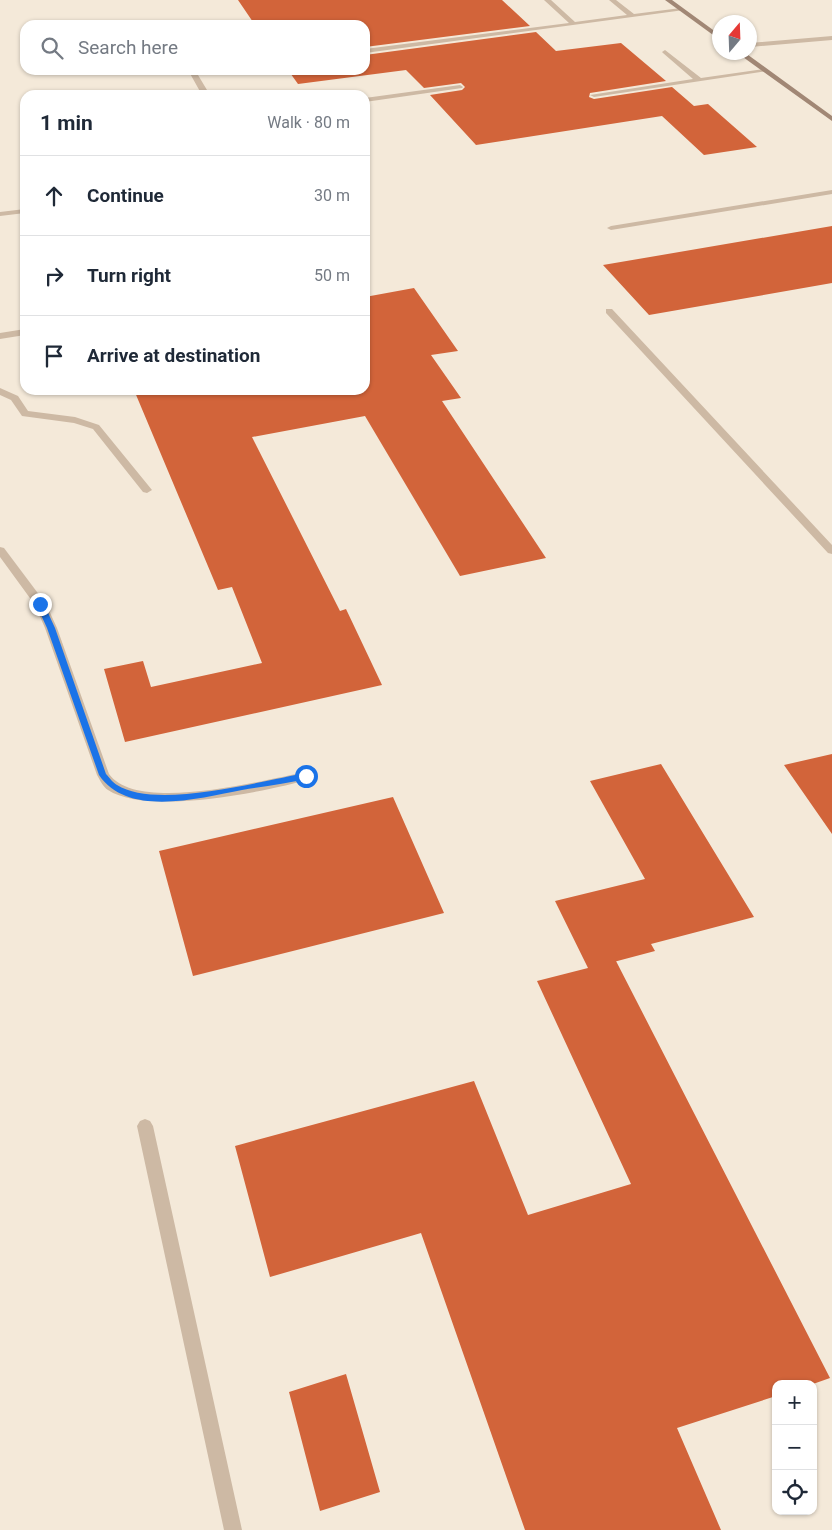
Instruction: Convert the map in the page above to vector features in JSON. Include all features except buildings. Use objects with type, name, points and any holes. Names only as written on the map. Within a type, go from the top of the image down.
[{"type":"main road","points":[[668,0],[712,32]]},
{"type":"main road","points":[[750,60],[802,96],[832,120]]},
{"type":"lane","points":[[547,0],[574,24]]},
{"type":"lane","points":[[612,0],[632,16]]},
{"type":"lane","points":[[370,50],[681,10]]},
{"type":"lane","points":[[757,44],[832,38]]},
{"type":"lane","points":[[665,52],[700,80]]},
{"type":"lane","points":[[594,95],[764,71]]},
{"type":"lane","points":[[194,75],[203,90]]},
{"type":"lane","points":[[370,99],[460,87]]},
{"type":"lane","points":[[611,228],[832,192]]},
{"type":"lane","points":[[0,214],[20,212]]},
{"type":"lane","points":[[609,311],[832,551]]},
{"type":"lane","points":[[0,336],[20,333]]},
{"type":"lane","points":[[0,391],[15,398],[24,414],[75,420],[96,427],[147,490]]},
{"type":"lane","points":[[0,550],[40,604],[51,628],[103,775],[113,787],[137,796],[175,799],[306,776]]},
{"type":"lane","points":[[146,1126],[233,1530]]},
{"type":"route","points":[[40,604],[51,628],[103,775],[113,787],[137,796],[175,799],[306,776]]}]
